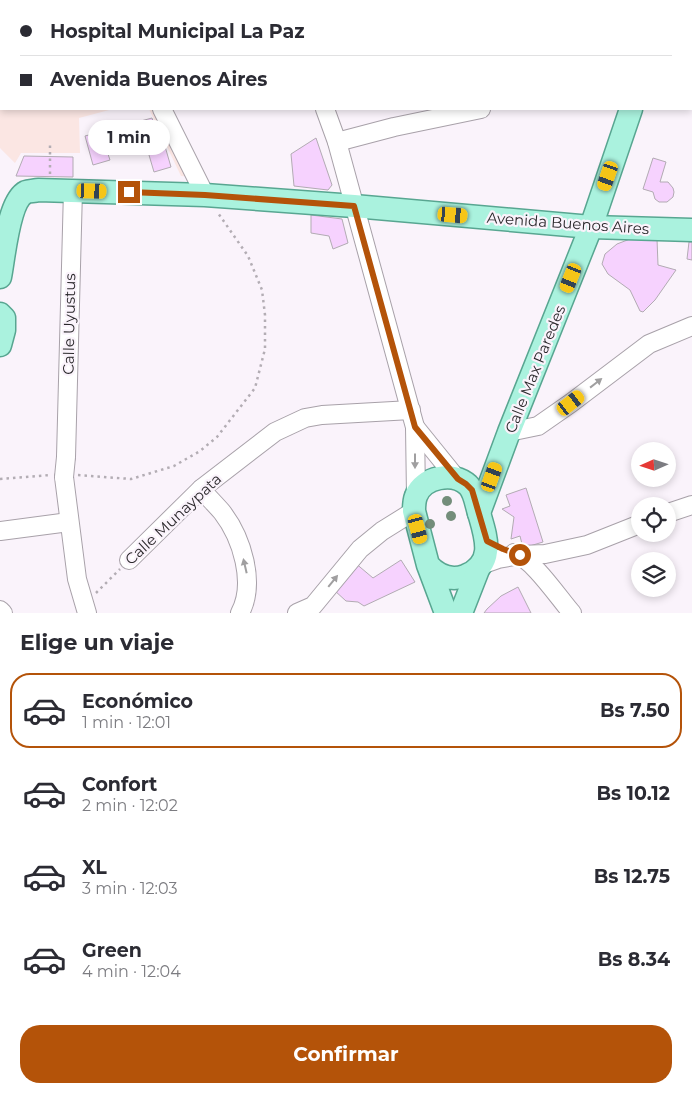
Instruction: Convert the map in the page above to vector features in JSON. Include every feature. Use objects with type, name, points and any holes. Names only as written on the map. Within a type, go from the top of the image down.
[{"type":"main road","name":"Calle Max Paredes","points":[[479,513],[509,432],[591,227],[631,110]]},
{"type":"main road","name":"Avenida Buenos Aires","points":[[0,277],[12,211],[18,200],[26,192],[50,190],[205,195],[591,227],[692,230]]},
{"type":"main road","points":[[0,314],[4,318],[4,330],[0,345]]},
{"type":"main road","points":[[459,480],[474,475],[499,459]]},
{"type":"main road","points":[[446,613],[428,565],[415,504],[424,484],[431,480],[447,477],[459,480],[472,490],[487,541],[487,550],[461,613]]},
{"type":"main road","points":[[428,565],[440,576],[457,578],[472,573],[480,566]]},
{"type":"street","points":[[162,110],[205,195]]},
{"type":"street","points":[[297,613],[313,606],[360,549],[415,504],[413,418],[325,110]]},
{"type":"street","points":[[336,142],[394,127],[476,110]]},
{"type":"street","name":"Calle Uyustus","points":[[72,190],[64,476],[77,579],[86,609]]},
{"type":"street","points":[[509,432],[538,426],[649,344],[692,326]]},
{"type":"street","name":"Calle Munaypata","points":[[129,560],[201,489],[275,432],[305,418],[322,415],[413,418]]},
{"type":"street","points":[[413,418],[459,480]]},
{"type":"street","points":[[201,489],[223,514],[242,551],[247,571],[246,601],[240,613]]},
{"type":"street","points":[[676,511],[692,505]]},
{"type":"street","points":[[0,531],[69,522]]},
{"type":"street","points":[[480,566],[498,559],[520,555],[546,554],[587,545],[631,528]]},
{"type":"street","points":[[487,541],[520,555],[532,565],[572,613]]},
{"type":"street","points":[[0,610],[3,613]]},
{"type":"path","points":[[50,144],[50,190]]},
{"type":"path","points":[[0,479],[64,476],[131,479],[174,466],[200,451],[217,437],[255,388],[265,349],[265,315],[262,290],[248,256],[205,195]]},
{"type":"path","name":"Calle Munaypata","points":[[86,609],[129,560]]},
{"type":"shaded area","points":[[0,110],[109,110],[79,118],[80,153],[21,153],[15,163],[0,148]]},
{"type":"shaded area","points":[[149,110],[171,110],[207,178],[181,176]]},
{"type":"building","points":[[152,118],[156,131],[159,130],[171,167],[154,172],[144,138],[106,148],[110,160],[93,165],[85,136]]},
{"type":"building","points":[[316,138],[332,185],[328,190],[294,186],[291,154]]},
{"type":"building","points":[[24,156],[73,157],[73,177],[16,176]]},
{"type":"building","points":[[653,158],[666,162],[660,182],[668,182],[674,192],[673,197],[667,202],[659,202],[655,199],[653,192],[643,189]]},
{"type":"building","points":[[311,215],[342,219],[348,243],[333,249],[329,236],[311,233]]},
{"type":"building","points":[[630,239],[657,239],[658,265],[676,270],[655,300],[643,312],[640,311],[630,290],[608,274],[602,264],[605,254],[617,244]]},
{"type":"building","points":[[689,242],[692,242],[692,260],[687,259]]},
{"type":"building","points":[[526,488],[543,542],[523,548],[520,536],[511,539],[514,517],[502,509],[510,506],[506,495]]},
{"type":"building","points":[[401,560],[415,582],[364,606],[358,602],[346,601],[334,590],[354,562],[373,578]]},
{"type":"building","points":[[518,587],[531,613],[484,613],[501,596]]},
{"type":"route","points":[[129,192],[205,195],[354,206],[415,427],[458,479],[472,490],[487,541],[520,555]]}]
